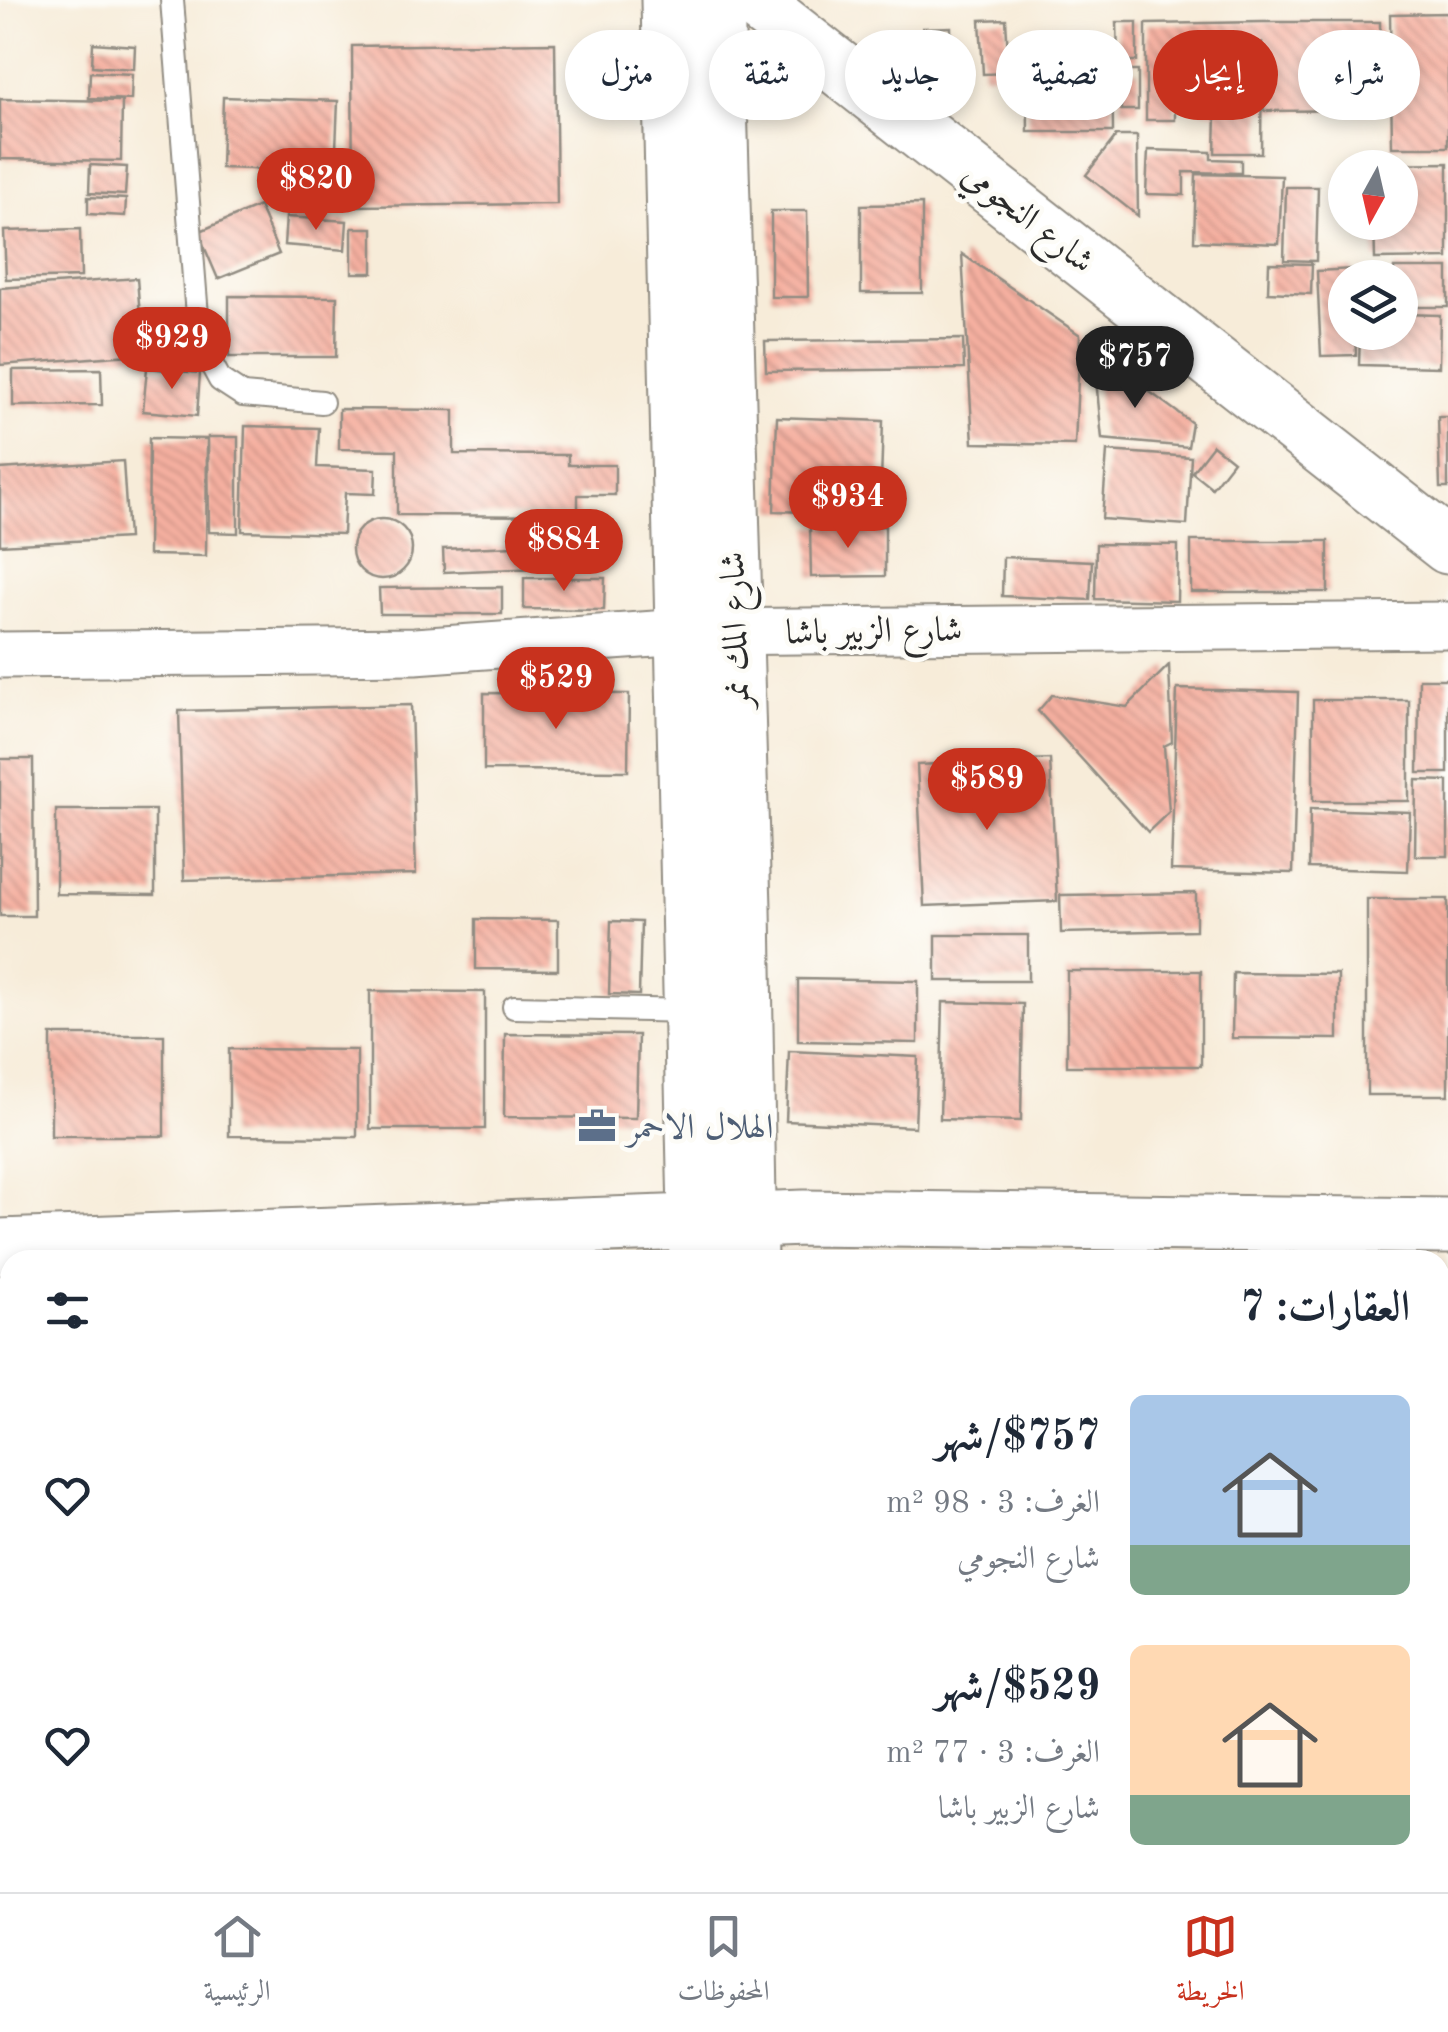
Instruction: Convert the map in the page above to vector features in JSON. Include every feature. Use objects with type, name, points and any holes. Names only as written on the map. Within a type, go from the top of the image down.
[{"type":"main road","name":"شارع المك نمر","points":[[669,0],[709,632],[690,1012],[723,1241]]},
{"type":"main road","name":"شارع المك نمر","points":[[716,0],[709,632],[723,1241]]},
{"type":"main road","name":"شارع النجومي","points":[[752,0],[1448,546]]},
{"type":"main road","points":[[0,1246],[723,1241],[804,1218],[1448,1226]]},
{"type":"street","name":"شارع الزبير باشا","points":[[0,655],[415,651],[709,632],[1448,626]]},
{"type":"lane","points":[[172,0],[200,340],[220,380],[242,395],[322,402]]},
{"type":"lane","points":[[514,1007],[690,1012]]},
{"type":"building","points":[[1448,13],[1448,147],[1392,147],[1392,120],[1420,120],[1420,30],[1390,30],[1390,14]]},
{"type":"building","points":[[1006,19],[1007,30],[996,30],[996,74],[983,74],[980,20]]},
{"type":"building","points":[[1117,22],[1137,22],[1137,61],[1133,61],[1133,30],[1117,30]]},
{"type":"building","points":[[1380,22],[1380,30],[1298,30],[1298,111],[1278,111],[1278,30],[1153,30],[1153,120],[1146,120],[1146,24]]},
{"type":"building","points":[[951,27],[951,30],[923,30]]},
{"type":"building","points":[[93,43],[135,46],[134,69],[92,66]]},
{"type":"building","points":[[555,43],[557,204],[353,206],[352,46]]},
{"type":"building","points":[[1133,71],[1138,71],[1138,110],[1133,110]]},
{"type":"building","points":[[90,72],[132,74],[131,100],[89,98]]},
{"type":"building","points":[[223,97],[338,101],[335,172],[221,168]]},
{"type":"building","points":[[0,99],[122,101],[121,161],[0,159]]},
{"type":"building","points":[[1028,120],[1113,120],[1113,132],[1028,132]]},
{"type":"building","points":[[1216,120],[1261,120],[1261,153],[1215,153]]},
{"type":"building","points":[[1116,136],[1137,136],[1138,216],[1086,175]]},
{"type":"building","points":[[1148,150],[1211,152],[1211,159],[1241,160],[1241,173],[1184,172],[1184,195],[1146,194]]},
{"type":"building","points":[[1418,163],[1448,163],[1448,258],[1375,259],[1374,240],[1418,240]]},
{"type":"building","points":[[90,165],[127,167],[125,195],[89,193]]},
{"type":"building","points":[[1196,174],[1282,176],[1279,244],[1194,241]]},
{"type":"building","points":[[1286,187],[1318,187],[1316,261],[1284,260]]},
{"type":"building","points":[[88,197],[126,199],[125,216],[88,214]]},
{"type":"building","points":[[922,204],[922,293],[861,293],[861,205]]},
{"type":"building","points":[[259,206],[279,254],[218,279],[198,232]]},
{"type":"building","points":[[771,211],[807,211],[808,297],[771,297]]},
{"type":"building","points":[[286,217],[347,221],[345,250],[284,245]]},
{"type":"building","points":[[352,228],[373,228],[373,273],[352,273]]},
{"type":"building","points":[[80,229],[81,277],[6,279],[4,231]]},
{"type":"building","points":[[962,254],[1080,335],[1075,445],[973,443]]},
{"type":"building","points":[[1269,263],[1312,264],[1311,294],[1268,292]]},
{"type":"building","points":[[1418,268],[1448,268],[1448,307],[1418,307]]},
{"type":"building","points":[[1328,270],[1328,350],[1356,350],[1356,355],[1321,356],[1317,271]]},
{"type":"building","points":[[137,278],[143,354],[0,365],[0,288]]},
{"type":"building","points":[[229,296],[337,297],[336,357],[229,357]]},
{"type":"building","points":[[1418,314],[1440,315],[1439,367],[1359,365],[1359,350],[1418,350]]},
{"type":"building","points":[[963,339],[964,369],[766,371],[765,341]]},
{"type":"building","points":[[1093,350],[1192,423],[1188,447],[1102,439]]},
{"type":"building","points":[[147,368],[200,373],[197,416],[143,411]]},
{"type":"building","points":[[101,369],[102,405],[13,406],[13,370]]},
{"type":"building","points":[[339,409],[454,410],[454,454],[568,455],[568,465],[615,465],[615,495],[578,495],[578,516],[397,515],[397,450],[339,449]]},
{"type":"building","points":[[777,417],[883,421],[880,514],[774,511]]},
{"type":"building","points":[[1438,417],[1448,417],[1448,488],[1440,488]]},
{"type":"building","points":[[245,426],[319,428],[317,467],[376,469],[375,494],[345,493],[343,534],[242,531]]},
{"type":"building","points":[[208,437],[238,437],[238,533],[209,532]]},
{"type":"building","points":[[149,438],[207,439],[206,556],[148,555]]},
{"type":"building","points":[[1213,445],[1233,461],[1212,488],[1192,472]]},
{"type":"building","points":[[1107,451],[1191,457],[1187,525],[1102,519]]},
{"type":"building","points":[[123,461],[128,538],[0,545],[0,469]]},
{"type":"building","points":[[382,519],[403,528],[412,549],[403,570],[382,579],[361,570],[352,549],[361,528]]},
{"type":"building","points":[[885,526],[885,576],[811,577],[810,527]]},
{"type":"building","points":[[1191,541],[1328,541],[1328,592],[1191,592]]},
{"type":"building","points":[[1096,544],[1178,545],[1177,601],[1095,599]]},
{"type":"building","points":[[540,545],[541,568],[444,572],[443,549]]},
{"type":"building","points":[[1003,557],[1092,561],[1090,600],[1002,596]]},
{"type":"building","points":[[524,578],[605,578],[604,610],[524,609]]},
{"type":"building","points":[[502,587],[502,614],[380,614],[379,588]]},
{"type":"building","points":[[1169,665],[1172,742],[1164,746],[1169,812],[1148,832],[1038,711],[1052,695],[1127,707]]},
{"type":"building","points":[[1419,679],[1448,679],[1448,773],[1418,773]]},
{"type":"building","points":[[1177,689],[1298,692],[1293,873],[1171,870]]},
{"type":"building","points":[[484,693],[629,694],[628,771],[484,770]]},
{"type":"building","points":[[1313,700],[1409,700],[1409,801],[1313,801]]},
{"type":"building","points":[[411,705],[416,874],[184,880],[179,711]]},
{"type":"building","points":[[0,759],[33,759],[34,916],[0,916]]},
{"type":"building","points":[[1050,759],[1057,901],[924,906],[917,765]]},
{"type":"building","points":[[1416,780],[1448,781],[1448,856],[1415,856]]},
{"type":"building","points":[[1310,809],[1410,812],[1408,871],[1309,868]]},
{"type":"building","points":[[56,810],[155,810],[155,895],[56,894]]},
{"type":"building","points":[[1196,893],[1196,930],[1061,933],[1060,895]]},
{"type":"building","points":[[1367,899],[1448,899],[1448,1095],[1367,1095]]},
{"type":"building","points":[[476,919],[558,920],[558,970],[476,969]]},
{"type":"building","points":[[611,921],[641,922],[639,995],[609,994]]},
{"type":"building","points":[[936,935],[1028,935],[1028,981],[936,981]]},
{"type":"building","points":[[1067,971],[1201,971],[1201,1066],[1067,1066]]},
{"type":"building","points":[[1233,973],[1338,974],[1338,1039],[1232,1038]]},
{"type":"building","points":[[798,979],[918,981],[918,1043],[798,1041]]},
{"type":"building","points":[[370,991],[485,992],[485,1129],[370,1129]]},
{"type":"building","points":[[943,1002],[1023,1004],[1021,1121],[940,1119]]},
{"type":"building","points":[[505,1034],[638,1035],[636,1118],[504,1117]]},
{"type":"building","points":[[51,1035],[164,1035],[164,1136],[51,1136]]},
{"type":"building","points":[[229,1049],[357,1050],[357,1137],[229,1136]]},
{"type":"building","points":[[789,1051],[918,1057],[915,1127],[786,1121]]},
{"type":"place","name":"الهلال الاحمر","points":[[597,1126]]}]
